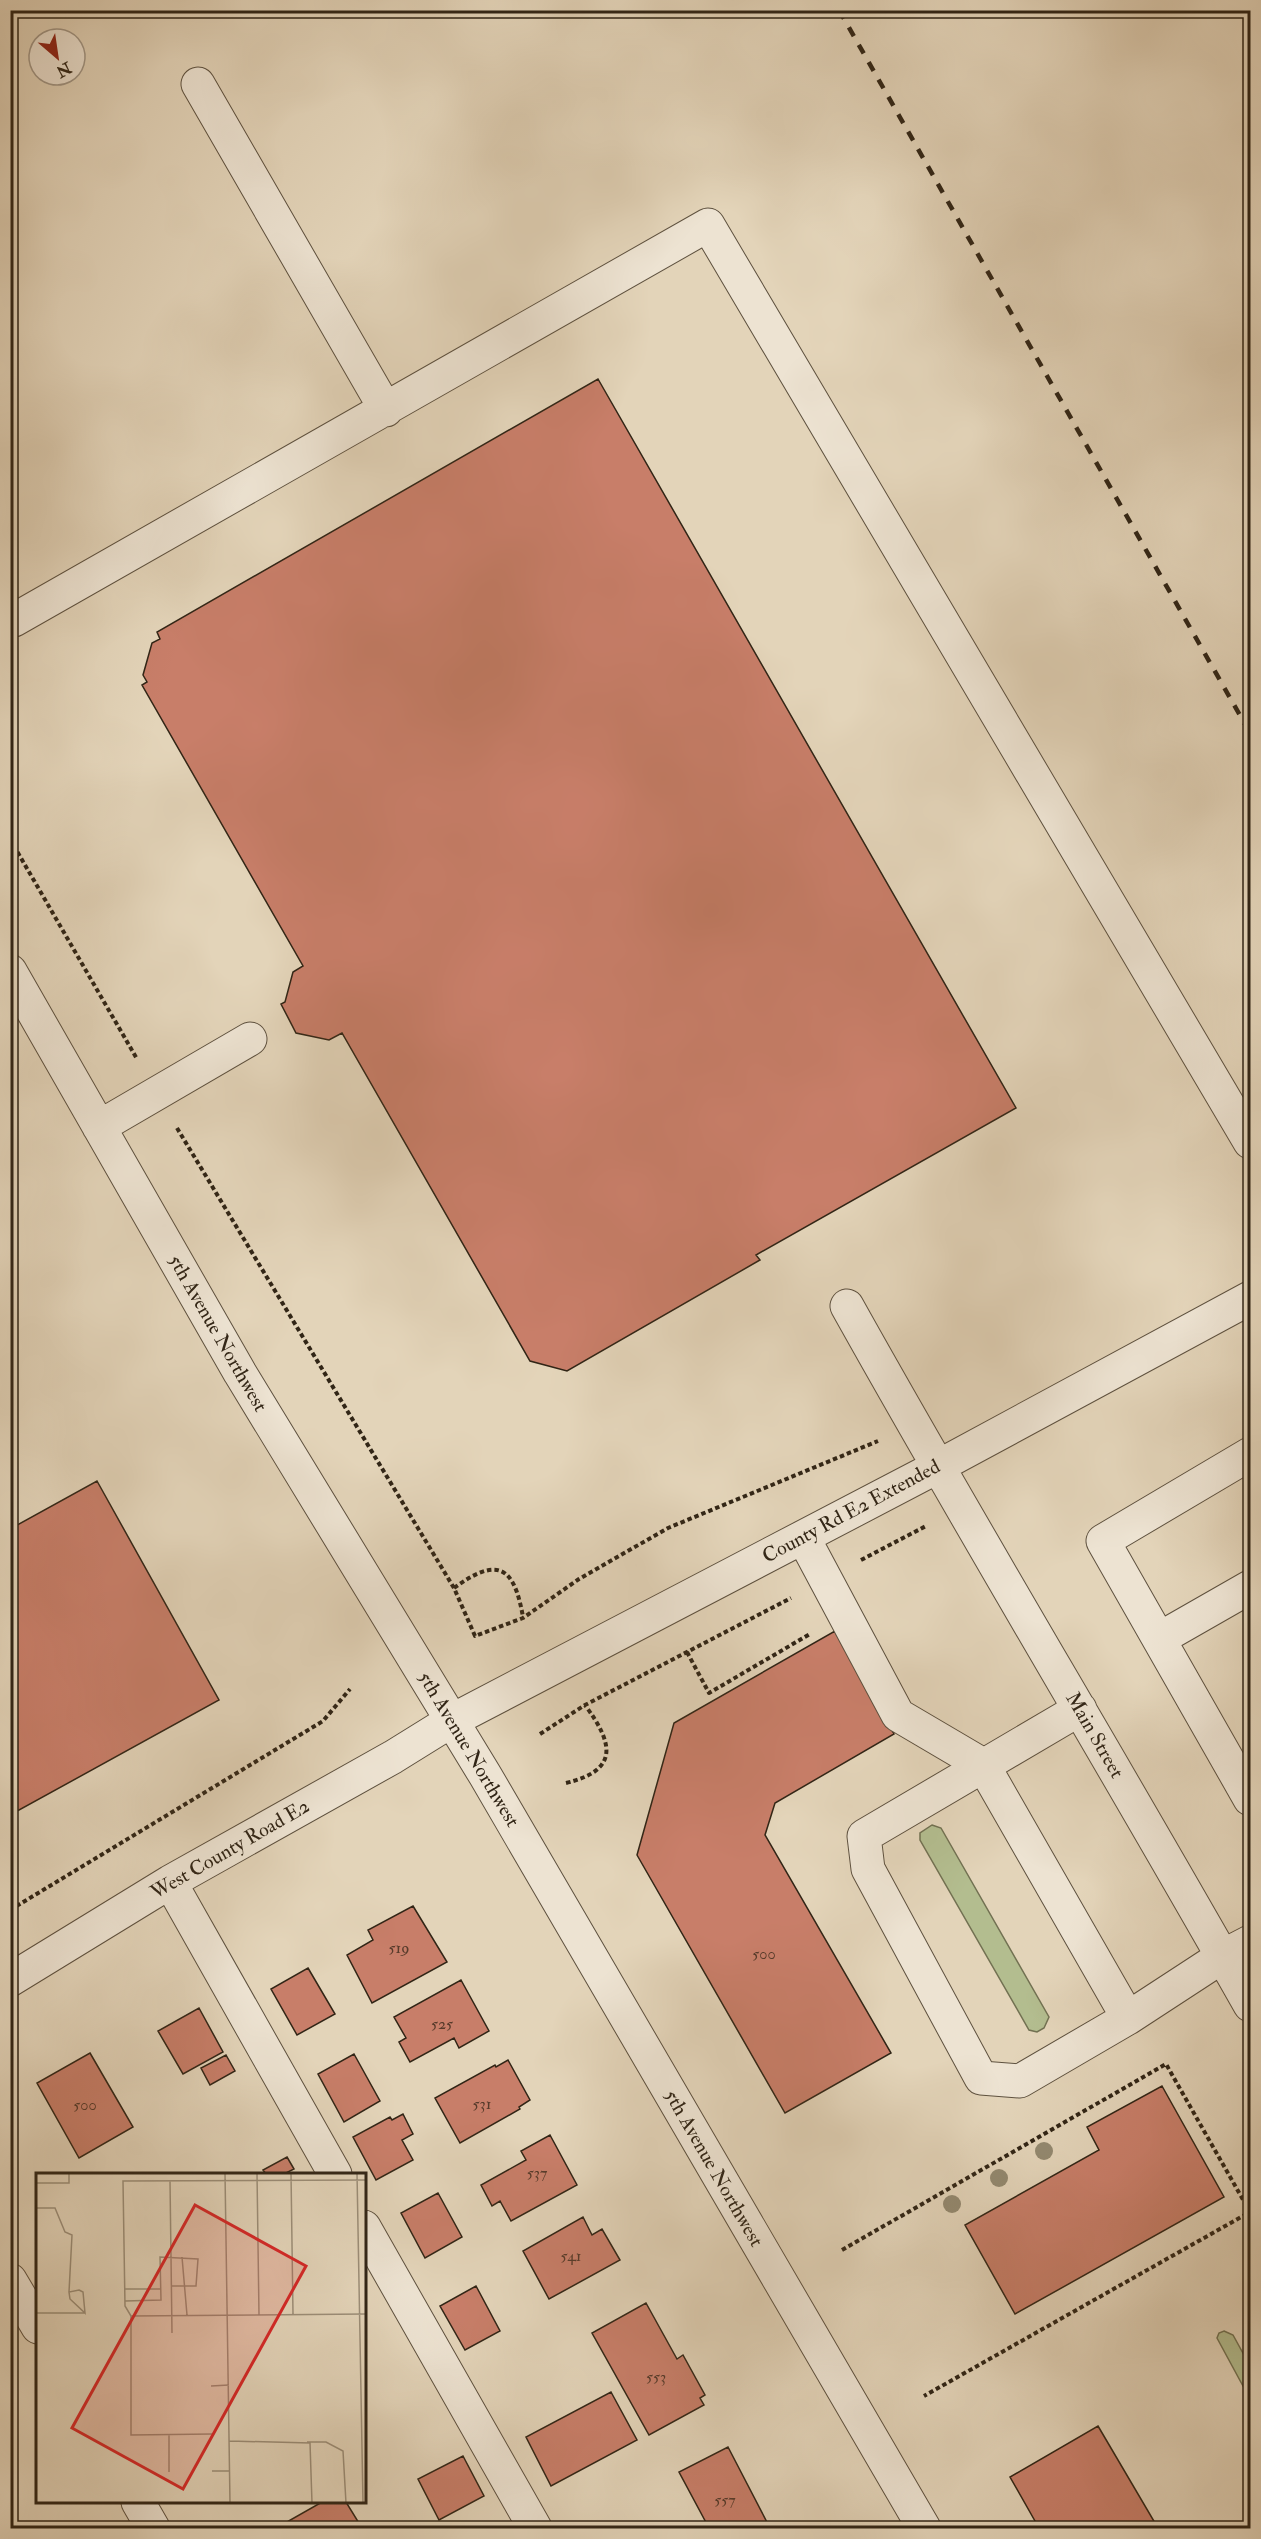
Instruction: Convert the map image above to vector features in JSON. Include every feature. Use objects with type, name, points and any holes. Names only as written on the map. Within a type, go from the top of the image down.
[{"type":"street","points":[[198,84],[386,410]]},
{"type":"street","points":[[14,620],[708,225],[1251,1142]]},
{"type":"street","name":"5th Avenue Northwest","points":[[10,971],[240,1373],[491,1785],[924,2529]]},
{"type":"street","points":[[99,1126],[250,1039]]},
{"type":"street","name":"County Rd E2 Extended","points":[[451,1721],[937,1467],[1251,1298]]},
{"type":"street","name":"Main Street","points":[[847,1306],[937,1467],[1080,1709],[1237,1949],[1251,2005]]},
{"type":"street","points":[[1251,1454],[1103,1541],[1251,1799]]},
{"type":"street","points":[[802,1537],[898,1715],[983,1765],[1128,2018]]},
{"type":"street","points":[[1160,1639],[1251,1587]]},
{"type":"street","points":[[1080,1709],[864,1836],[868,1869],[981,2078],[1020,2081],[1128,2018],[1237,1949]]},
{"type":"street","name":"West County Road E2","points":[[10,1980],[170,1882],[393,1757],[451,1721]]},
{"type":"street","points":[[170,1882],[334,2173]]},
{"type":"street","points":[[366,2231],[535,2529]]},
{"type":"street","points":[[10,2280],[36,2324]]},
{"type":"street","points":[[139,2503],[153,2529]]},
{"type":"path","points":[[10,839],[156,1093],[454,1588],[475,1636],[523,1618],[579,1578],[668,1528],[914,1426]]},
{"type":"path","points":[[540,1734],[585,1706],[961,1507]]},
{"type":"path","points":[[454,1588],[473,1574],[492,1568],[509,1575],[518,1590],[523,1618]]},
{"type":"path","points":[[687,1652],[709,1693],[811,1634]]},
{"type":"path","points":[[10,1910],[323,1721],[350,1689]]},
{"type":"path","points":[[566,1783],[590,1775],[605,1761],[607,1739],[585,1706]]},
{"type":"path","points":[[842,2250],[1166,2064],[1251,2212],[924,2396]]},
{"type":"green space","points":[[932,1825],[941,1828],[1049,2017],[1044,2028],[1037,2032],[1029,2030],[920,1840],[920,1833]]},
{"type":"green space","points":[[1224,2331],[1233,2335],[1250,2366],[1250,2399],[1217,2338],[1219,2333]]},
{"type":"building","points":[[598,379],[1016,1108],[756,1255],[760,1260],[567,1371],[530,1361],[342,1033],[329,1040],[296,1033],[281,1004],[285,1002],[293,972],[303,966],[142,685],[147,682],[143,675],[152,643],[160,639],[157,632]]},
{"type":"building","points":[[97,1481],[219,1700],[10,1815],[10,1529]]},
{"type":"building","points":[[835,1631],[894,1734],[775,1803],[765,1835],[891,2053],[785,2113],[637,1855],[674,1723]]},
{"type":"building","points":[[413,1906],[447,1962],[372,2003],[347,1955],[373,1940],[368,1930]]},
{"type":"building","points":[[308,1968],[335,2014],[297,2035],[271,1989]]},
{"type":"building","points":[[461,1980],[489,2031],[459,2048],[454,2038],[410,2062],[399,2042],[406,2038],[394,2017]]},
{"type":"building","points":[[199,2008],[223,2052],[183,2074],[158,2031]]},
{"type":"building","points":[[90,2053],[133,2127],[79,2158],[37,2083]]},
{"type":"building","points":[[354,2054],[380,2101],[344,2122],[318,2074]]},
{"type":"building","points":[[226,2055],[235,2071],[210,2085],[201,2068]]},
{"type":"building","points":[[508,2060],[530,2100],[519,2107],[520,2109],[460,2143],[435,2098]]},
{"type":"building","points":[[1162,2086],[1224,2197],[1015,2314],[965,2225],[1099,2150],[1087,2127]]},
{"type":"building","points":[[403,2114],[413,2134],[402,2140],[413,2160],[376,2180],[353,2137],[390,2117],[392,2120]]},
{"type":"building","points":[[550,2135],[577,2185],[511,2221],[500,2201],[492,2206],[481,2185],[526,2160],[521,2151]]},
{"type":"building","points":[[287,2157],[294,2169],[286,2173],[265,2173],[263,2170]]},
{"type":"building","points":[[438,2193],[462,2237],[425,2258],[401,2213]]},
{"type":"building","points":[[583,2217],[592,2235],[602,2229],[620,2260],[549,2299],[523,2251]]},
{"type":"building","points":[[476,2286],[500,2331],[465,2350],[440,2306]]},
{"type":"building","points":[[646,2303],[677,2359],[683,2355],[705,2395],[700,2398],[704,2405],[649,2435],[592,2333]]},
{"type":"building","points":[[611,2392],[637,2440],[551,2486],[526,2437]]},
{"type":"building","points":[[1098,2426],[1158,2528],[1039,2528],[1010,2477]]},
{"type":"building","points":[[728,2447],[770,2528],[709,2528],[679,2472]]},
{"type":"building","points":[[463,2456],[484,2496],[439,2520],[418,2479]]},
{"type":"building","points":[[320,2503],[347,2503],[362,2528],[288,2528],[285,2523]]},
{"type":"railway","points":[[839,10],[1250,733]]}]
